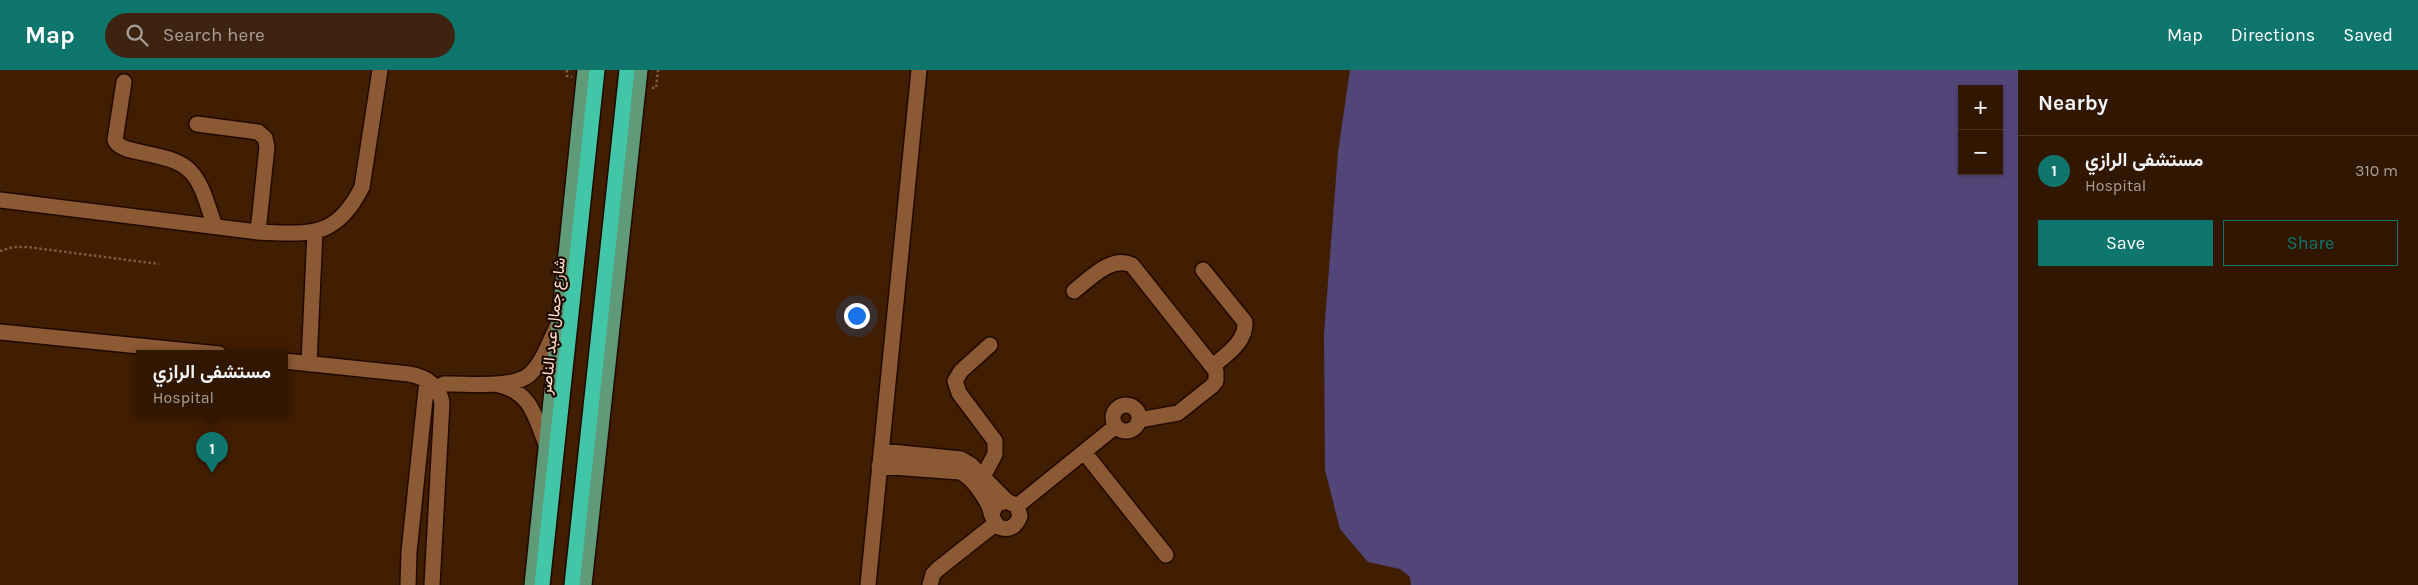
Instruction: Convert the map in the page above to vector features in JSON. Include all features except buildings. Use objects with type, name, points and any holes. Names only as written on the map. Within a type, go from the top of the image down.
[{"type":"highway","name":"شارع جمال عبد الناصر","points":[[542,585],[597,70]]},
{"type":"highway","points":[[572,585],[626,70]]},
{"type":"main road","points":[[532,585],[585,70]]},
{"type":"main road","points":[[584,585],[640,70]]},
{"type":"street","points":[[0,200],[258,232],[315,231],[327,228],[343,218],[354,204],[362,187],[380,70]]},
{"type":"street","points":[[868,585],[919,70]]},
{"type":"street","points":[[124,82],[115,140],[116,144],[124,149],[167,157],[184,165],[197,180],[215,226]]},
{"type":"street","points":[[197,124],[258,132],[265,138],[266,147],[258,232]]},
{"type":"street","points":[[309,364],[315,231]]},
{"type":"street","points":[[1074,291],[1111,264],[1125,262],[1132,265],[1213,366],[1217,376],[1216,381],[1184,409],[1170,416],[1139,420]]},
{"type":"street","points":[[1202,270],[1245,322],[1245,329],[1239,342],[1213,366]]},
{"type":"street","points":[[408,585],[409,552],[435,390],[444,384],[515,381],[529,375],[542,359],[559,322]]},
{"type":"street","points":[[0,332],[179,350]]},
{"type":"street","points":[[983,477],[995,454],[996,441],[959,393],[955,381],[961,371],[990,345]]},
{"type":"street","points":[[288,361],[409,374],[435,390]]},
{"type":"street","points":[[492,383],[512,388],[523,395],[546,444]]},
{"type":"street","points":[[432,585],[435,390]]},
{"type":"street","points":[[1128,406],[1136,410],[1139,420],[1134,428],[1129,430],[1120,429],[1116,426],[1114,416],[1118,408],[1128,406]]},
{"type":"street","points":[[930,585],[933,574],[993,519],[996,504],[1012,503],[1084,452],[1116,426]]},
{"type":"street","points":[[879,466],[960,472],[968,476],[983,497],[993,519],[1004,529],[1014,526],[1020,516],[1012,503],[971,465],[956,458],[881,451]]},
{"type":"street","points":[[1084,452],[1166,555]]},
{"type":"path","points":[[567,70],[567,76]]},
{"type":"path","points":[[656,88],[658,70]]},
{"type":"path","points":[[0,251],[13,247],[27,247],[160,264]]},
{"type":"shaded area","points":[[1350,70],[2018,70],[2018,585],[1411,585],[1410,577],[1400,569],[1368,562],[1340,529],[1325,470],[1324,334],[1338,152]]},
{"type":"place","name":"مستشفى الرازي","points":[[212,473]]}]
